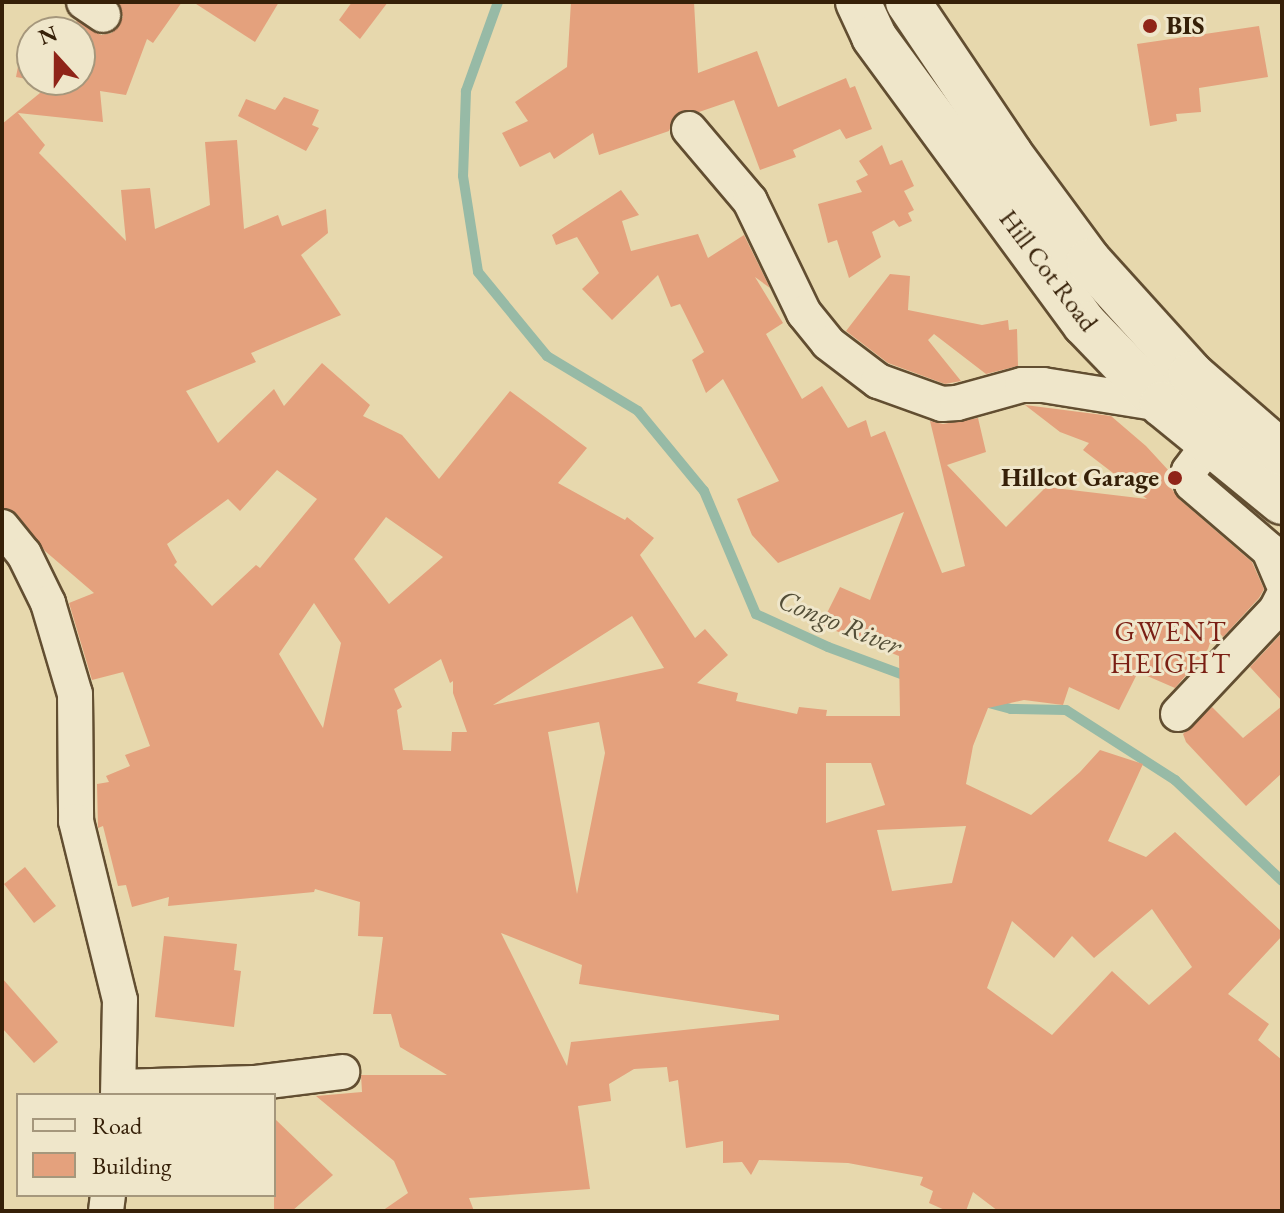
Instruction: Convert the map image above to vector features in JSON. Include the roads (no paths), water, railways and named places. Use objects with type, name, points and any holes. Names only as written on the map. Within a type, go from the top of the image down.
[{"type":"main road","name":"Hill Cot Road","points":[[858,2],[874,37],[1085,324],[1162,404],[1282,502]]},
{"type":"main road","name":"Hill Cot Road","points":[[908,2],[1010,154],[1099,273],[1191,374],[1282,453]]},
{"type":"street","points":[[689,129],[750,201],[804,313],[828,343],[878,381],[942,404],[1032,385],[1162,404]]},
{"type":"street","points":[[1210,443],[1189,471],[1192,484],[1269,550],[1282,581]]},
{"type":"street","points":[[2,527],[24,554],[48,603],[75,694],[76,821],[120,1000],[118,1091],[254,1083],[342,1072]]},
{"type":"street","points":[[1178,714],[1276,610],[1282,598]]},
{"type":"waterway","name":"Congo River","points":[[498,2],[466,91],[463,176],[478,272],[547,356],[638,411],[704,491],[756,614],[828,647],[909,677]]},
{"type":"waterway","name":"Congo River","points":[[985,702],[1011,709],[1066,710],[1175,780],[1282,881]]},
{"type":"place","name":"BIS","points":[[1150,26]]},
{"type":"place","name":"Hillcot Garage","points":[[1175,478]]},
{"type":"district","name":"GWENT HEIGHT","points":[[1171,647]]}]
